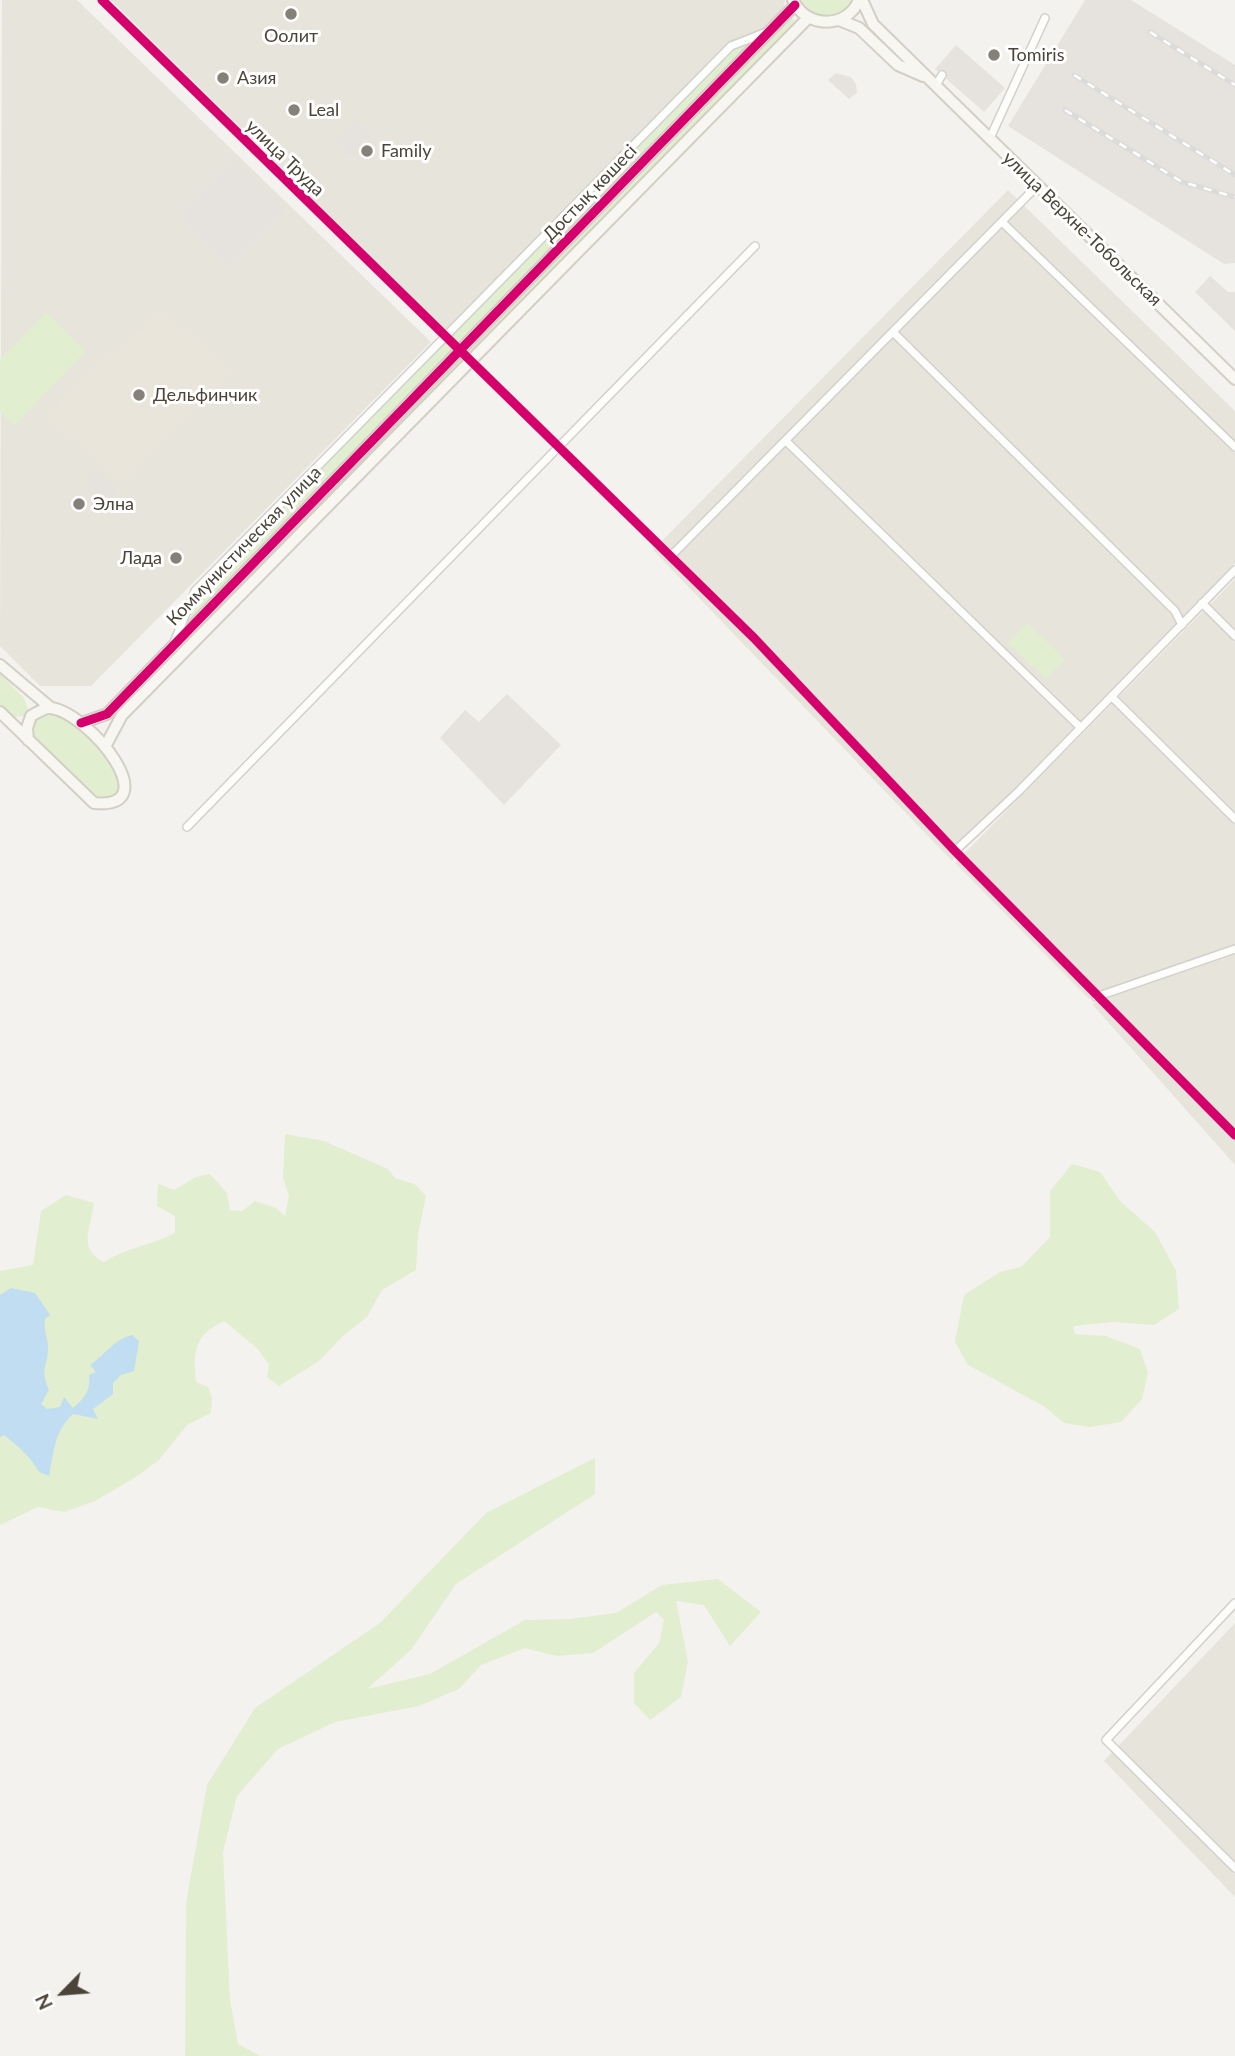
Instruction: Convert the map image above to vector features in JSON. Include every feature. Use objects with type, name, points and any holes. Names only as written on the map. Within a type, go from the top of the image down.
[{"type":"street","name":"улица Труда","points":[[102,0],[671,556],[955,851],[1235,1135]]},
{"type":"street","name":"улица Верхне-Тобольская","points":[[808,18],[825,23],[839,20],[851,12],[861,0],[873,24],[935,80],[1037,186],[1235,379]]},
{"type":"street","points":[[794,3],[808,18]]},
{"type":"street","name":"Достық көшесі","points":[[406,402],[772,30],[794,3]]},
{"type":"street","name":"Достық көшесі","points":[[106,745],[121,715],[808,18]]},
{"type":"street","points":[[990,138],[1045,18]]},
{"type":"street","name":"улица Верхне-Тобольская","points":[[839,20],[859,28],[898,65],[935,80]]},
{"type":"street","points":[[175,640],[195,591],[732,46],[772,30]]},
{"type":"street","points":[[1003,91],[1011,95]]},
{"type":"street","points":[[671,556],[1037,186]]},
{"type":"street","points":[[1002,222],[1235,447]]},
{"type":"street","points":[[187,827],[754,246]]},
{"type":"street","points":[[894,333],[1175,611],[1182,625]]},
{"type":"street","name":"Коммунистическая улица","points":[[81,723],[99,719],[107,714],[175,640],[406,402]]},
{"type":"street","points":[[786,441],[1081,727]]},
{"type":"street","points":[[955,851],[1019,791],[1235,570]]},
{"type":"street","points":[[1202,603],[1235,636]]},
{"type":"street","points":[[0,665],[51,708],[81,723],[106,745],[125,780],[121,795],[104,804],[94,803],[0,712]]},
{"type":"street","points":[[1112,697],[1235,820]]},
{"type":"street","points":[[28,740],[27,728],[31,716],[51,708]]},
{"type":"street","points":[[1097,996],[1235,949]]},
{"type":"street","points":[[1235,1603],[1106,1740],[1235,1868]]},
{"type":"shaded area","points":[[2,0],[77,0],[431,342],[91,686],[40,686],[0,646]]},
{"type":"shaded area","points":[[111,0],[785,1],[783,10],[769,26],[728,45],[447,331]]},
{"type":"shaded area","points":[[1085,0],[1131,0],[1235,65],[1235,263],[1224,264],[1008,126]]},
{"type":"shaded area","points":[[956,45],[1005,88],[984,112],[935,69]]},
{"type":"shaded area","points":[[836,73],[851,77],[856,84],[857,93],[849,99],[828,80]]},
{"type":"shaded area","points":[[357,120],[372,134],[350,158],[335,143]]},
{"type":"shaded area","points":[[234,160],[285,212],[229,268],[178,217]]},
{"type":"shaded area","points":[[1008,190],[1235,411],[1235,563],[952,861],[653,550]]},
{"type":"shaded area","points":[[1210,276],[1228,292],[1235,292],[1235,331],[1195,292]]},
{"type":"shaded area","name":"Дельфинчик","points":[[161,312],[165,312],[231,374],[122,484],[48,416],[110,349],[117,354]]},
{"type":"shaded area","points":[[95,470],[117,491],[108,501],[86,480]]},
{"type":"shaded area","points":[[1235,579],[1235,946],[1089,999],[955,863]]},
{"type":"shaded area","points":[[507,694],[561,745],[504,805],[440,738],[465,710],[479,722]]},
{"type":"shaded area","points":[[1235,954],[1235,1165],[1092,1004]]},
{"type":"shaded area","points":[[1235,1623],[1235,1897],[1104,1761]]},
{"type":"green space","points":[[800,0],[855,0],[842,12],[827,16],[813,12]]},
{"type":"green space","points":[[792,18],[800,25],[114,719],[111,716]]},
{"type":"green space","points":[[755,41],[190,619],[197,593],[735,49]]},
{"type":"green space","points":[[46,312],[86,351],[14,426],[0,412],[0,359]]},
{"type":"green space","points":[[1027,623],[1065,659],[1046,679],[1008,643]]},
{"type":"green space","points":[[0,674],[24,698],[29,711],[25,716],[11,717],[0,706]]},
{"type":"green space","points":[[51,712],[87,733],[105,751],[120,791],[112,799],[95,798],[33,738],[32,722],[41,714]]},
{"type":"green space","points":[[285,1134],[324,1141],[388,1169],[395,1178],[416,1185],[426,1196],[418,1235],[416,1270],[382,1290],[367,1317],[343,1336],[319,1361],[279,1386],[267,1377],[269,1365],[258,1349],[224,1321],[214,1326],[201,1339],[195,1362],[196,1382],[208,1387],[212,1398],[211,1413],[187,1425],[159,1460],[95,1501],[64,1512],[38,1507],[0,1525],[0,1271],[33,1265],[41,1211],[66,1195],[94,1203],[88,1244],[96,1257],[104,1262],[175,1233],[175,1216],[157,1206],[158,1184],[174,1190],[196,1177],[210,1174],[227,1193],[230,1210],[242,1211],[255,1201],[276,1208],[285,1216],[289,1196],[283,1178]]},
{"type":"green space","points":[[1072,1164],[1100,1172],[1120,1201],[1155,1232],[1176,1271],[1179,1309],[1154,1325],[1112,1322],[1073,1326],[1075,1334],[1106,1336],[1140,1349],[1148,1373],[1142,1399],[1121,1422],[1090,1427],[1064,1423],[1045,1407],[968,1365],[955,1342],[964,1295],[1000,1272],[1021,1267],[1050,1237],[1050,1191]]},
{"type":"green space","points":[[595,1458],[595,1494],[456,1584],[411,1650],[367,1689],[430,1674],[525,1620],[569,1619],[616,1613],[662,1585],[718,1579],[761,1612],[730,1646],[704,1605],[676,1601],[688,1662],[681,1697],[650,1720],[634,1703],[634,1673],[659,1643],[664,1620],[656,1612],[593,1653],[557,1656],[525,1648],[481,1665],[459,1689],[419,1706],[335,1722],[278,1749],[237,1796],[223,1852],[230,2000],[238,2044],[260,2056],[185,2056],[186,1903],[207,1785],[255,1708],[380,1623],[486,1513]]},
{"type":"water","points":[[11,1288],[35,1293],[50,1315],[45,1319],[48,1354],[44,1371],[49,1390],[41,1404],[47,1409],[60,1407],[64,1397],[73,1408],[86,1393],[89,1375],[96,1372],[90,1365],[126,1337],[132,1335],[139,1341],[134,1371],[121,1375],[113,1383],[113,1394],[93,1409],[98,1419],[73,1414],[62,1427],[49,1476],[39,1472],[28,1456],[4,1435],[0,1437],[0,1295]]},
{"type":"railway","points":[[1150,32],[1235,85]]},
{"type":"railway","points":[[1074,75],[1235,175]]},
{"type":"railway","points":[[1065,110],[1182,182],[1235,197]]},
{"type":"cycle path","points":[[102,0],[754,638],[955,851],[1235,1135]]},
{"type":"cycle path","points":[[81,723],[107,714],[795,5]]},
{"type":"place","name":"Оолит","points":[[291,14]]},
{"type":"place","name":"Tomiris","points":[[994,55]]},
{"type":"place","name":"Азия","points":[[223,78]]},
{"type":"place","name":"Leal","points":[[294,110]]},
{"type":"place","name":"Family","points":[[367,151]]},
{"type":"place","name":"Дельфинчик","points":[[139,395]]},
{"type":"place","name":"Элна","points":[[79,504]]},
{"type":"place","name":"Лада","points":[[176,558]]}]
